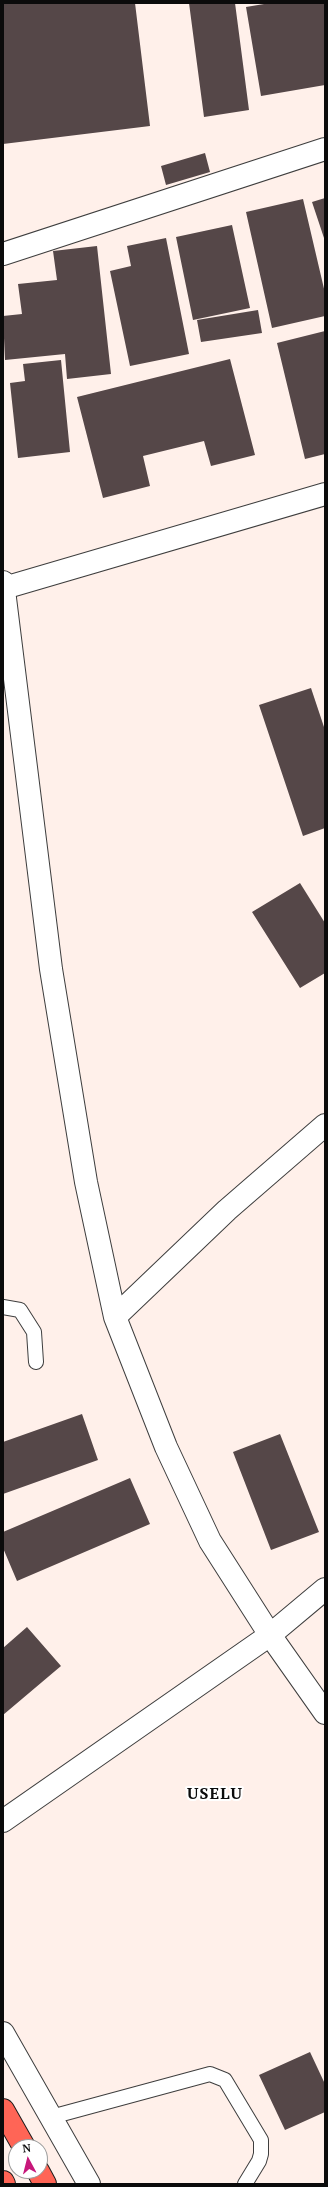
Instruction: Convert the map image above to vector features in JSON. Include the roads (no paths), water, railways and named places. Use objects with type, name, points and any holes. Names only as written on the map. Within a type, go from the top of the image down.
[{"type":"highway","points":[[3,2110],[19,2139]]},
{"type":"street","points":[[3,254],[325,149]]},
{"type":"street","points":[[325,494],[4,585],[51,969],[86,1182],[115,1317],[166,1446],[210,1541],[270,1635],[325,1713]]},
{"type":"street","points":[[115,1317],[228,1210],[325,1125]]},
{"type":"street","points":[[3,1821],[270,1635],[325,1589]]},
{"type":"street","points":[[3,2033],[89,2184]]},
{"type":"lane","points":[[3,1308],[20,1310],[34,1332],[36,1362]]},
{"type":"lane","points":[[51,2117],[210,2074],[225,2080],[261,2140],[261,2154],[259,2161],[245,2184]]},
{"type":"district","name":"USELU","points":[[215,1794]]}]
